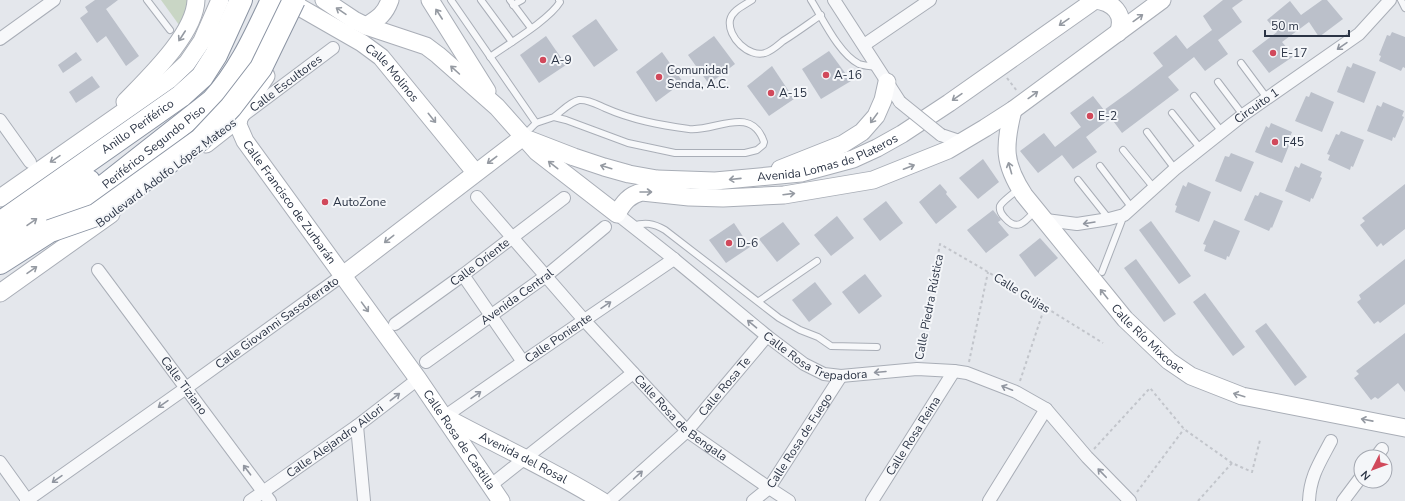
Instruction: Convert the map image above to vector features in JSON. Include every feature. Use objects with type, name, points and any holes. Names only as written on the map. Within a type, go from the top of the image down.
[{"type":"highway","points":[[0,215],[176,89],[195,71],[211,45],[232,0]]},
{"type":"highway","name":"Anillo Periférico","points":[[0,222],[181,96],[202,77],[216,55],[241,0]]},
{"type":"highway","name":"Anillo Periférico","points":[[0,244],[190,110],[219,83],[239,54],[267,3]]},
{"type":"highway","name":"Periférico Segundo Piso","points":[[0,263],[50,231],[212,101],[224,87],[244,57],[267,3]]},
{"type":"highway","points":[[50,231],[96,215],[200,140],[231,107],[261,68],[294,9]]},
{"type":"main road","points":[[77,145],[153,73],[190,23],[196,7],[196,0]]},
{"type":"main road","points":[[0,198],[169,80],[187,63],[202,41],[220,0]]},
{"type":"main road","name":"Calle Molinos","points":[[287,0],[362,43],[381,57],[475,172]]},
{"type":"main road","name":"Calle Molinos","points":[[324,0],[354,20],[366,26],[426,46],[497,107],[523,137]]},
{"type":"main road","points":[[366,26],[380,17],[388,8],[390,0]]},
{"type":"main road","points":[[430,0],[497,107]]},
{"type":"main road","points":[[1095,0],[1110,4],[1118,12],[1120,24],[1118,33]]},
{"type":"main road","name":"Avenida Lomas de Plateros","points":[[523,137],[604,167],[629,174],[657,179],[715,181],[801,173],[853,159],[902,134],[1095,0]]},
{"type":"main road","name":"Avenida Lomas de Plateros","points":[[617,214],[628,198],[636,193],[642,192],[689,197],[723,198],[784,194],[872,180],[935,156],[962,142],[1013,110],[1162,0]]},
{"type":"main road","name":"Boulevard Adolfo López Mateos","points":[[0,293],[77,240],[239,118],[267,74],[294,9]]},
{"type":"main road","points":[[760,176],[843,144],[862,132],[876,116],[883,100],[887,82]]},
{"type":"main road","name":"Calle Río Mixcoac","points":[[1013,110],[1006,148],[1013,178],[1125,319],[1169,361],[1191,376],[1242,396],[1405,428]]},
{"type":"main road","name":"Calle Francisco de Zurbarán","points":[[239,118],[238,125],[245,142],[418,379]]},
{"type":"main road","name":"Calle Giovanni Sassoferrato","points":[[342,275],[475,172],[523,137]]},
{"type":"main road","name":"Calle Rosa Trepadora","points":[[523,137],[549,162],[617,214]]},
{"type":"main road","name":"Calle Rosa de Castilla","points":[[418,379],[501,501]]},
{"type":"main road","name":"Avenida del Rosal","points":[[444,417],[524,459],[568,480],[602,501]]},
{"type":"street","points":[[0,39],[54,0]]},
{"type":"street","points":[[834,0],[900,102],[941,135],[962,142]]},
{"type":"street","points":[[864,45],[930,0]]},
{"type":"street","name":"Circuito 1","points":[[1042,215],[1078,224],[1109,219],[1128,211],[1175,169],[1243,114],[1360,34],[1390,0]]},
{"type":"street","name":"Calle Escultores","points":[[239,118],[333,48]]},
{"type":"street","points":[[0,120],[30,162]]},
{"type":"street","points":[[477,197],[584,320]]},
{"type":"street","name":"Calle Oriente","points":[[395,324],[463,275],[564,198]]},
{"type":"street","name":"Calle Rosa Trepadora","points":[[617,214],[767,336],[804,364],[824,374],[841,376],[917,369],[954,371],[967,373],[1016,392],[1046,409],[1087,457],[1132,498]]},
{"type":"street","name":"Avenida Central","points":[[426,362],[546,276],[605,227]]},
{"type":"street","name":"Calle Poniente","points":[[444,417],[674,259]]},
{"type":"street","name":"Calle Tiziano","points":[[98,270],[267,496]]},
{"type":"street","name":"Calle Giovanni Sassoferrato","points":[[27,501],[342,275]]},
{"type":"street","points":[[463,275],[523,362]]},
{"type":"street","name":"Calle Rosa de Bengala","points":[[584,320],[687,431],[789,501]]},
{"type":"street","name":"Calle Rosa Te","points":[[609,501],[687,431],[767,336]]},
{"type":"street","name":"Calle Rosa Reina","points":[[872,501],[954,371]]},
{"type":"street","points":[[491,485],[633,373]]},
{"type":"street","name":"Calle Rosa de Fuego","points":[[753,501],[769,488],[841,376]]},
{"type":"street","name":"Calle Alejandro Allori","points":[[250,501],[267,496],[418,379]]},
{"type":"street","points":[[989,501],[1046,409]]},
{"type":"street","points":[[357,426],[364,501]]},
{"type":"street","points":[[1309,501],[1310,487],[1316,469],[1331,441]]},
{"type":"street","points":[[0,462],[27,501]]},
{"type":"street","points":[[1343,501],[1353,488]]},
{"type":"lane","points":[[147,0],[170,30]]},
{"type":"lane","points":[[451,0],[536,123]]},
{"type":"lane","points":[[481,0],[512,42]]},
{"type":"lane","points":[[522,0],[512,2],[531,28]]},
{"type":"lane","points":[[490,57],[556,8],[560,2],[559,0]]},
{"type":"lane","points":[[752,0],[736,11],[730,20],[731,30],[737,40],[744,48],[754,54],[765,53],[774,48],[821,15]]},
{"type":"lane","points":[[811,0],[840,47],[849,58],[860,65],[877,67]]},
{"type":"lane","points":[[1400,0],[1405,8]]},
{"type":"lane","points":[[1241,63],[1267,98]]},
{"type":"lane","points":[[1218,82],[1243,114]]},
{"type":"lane","points":[[1194,96],[1222,132]]},
{"type":"lane","points":[[523,137],[536,123],[554,117],[570,104],[580,100],[593,103],[617,114],[639,120],[693,129],[713,127],[731,122],[746,122],[755,128],[764,142],[763,145],[757,150],[745,153],[675,153],[628,143],[554,117]]},
{"type":"lane","points":[[1172,113],[1200,148]]},
{"type":"lane","points":[[1147,132],[1175,169]]},
{"type":"lane","points":[[1123,150],[1154,188]]},
{"type":"lane","points":[[1100,166],[1128,211]]},
{"type":"lane","points":[[1078,180],[1109,219]]},
{"type":"lane","points":[[1020,188],[1001,204],[1000,208],[1002,214],[1010,224],[1018,225],[1042,215]]},
{"type":"lane","name":"Circuito 1","points":[[1102,272],[1128,211]]},
{"type":"lane","points":[[632,226],[647,223],[665,230],[759,301],[779,318],[800,330],[818,337],[831,346],[877,347]]},
{"type":"lane","points":[[759,301],[817,261]]},
{"type":"path","points":[[999,68],[1018,92]]},
{"type":"path","name":"Calle Guijas","points":[[940,244],[1045,306],[1102,343]]},
{"type":"path","name":"Calle Piedra Rústica","points":[[917,369],[940,244]]},
{"type":"path","points":[[967,373],[988,272]]},
{"type":"path","points":[[1016,392],[1045,306]]},
{"type":"path","points":[[1087,457],[1150,388],[1184,429],[1232,463],[1252,472],[1260,440]]},
{"type":"path","points":[[1132,498],[1184,429]]},
{"type":"path","points":[[1198,501],[1232,463]]},
{"type":"green space","points":[[161,0],[192,0],[182,29]]},
{"type":"building","points":[[95,0],[118,0],[106,9],[139,56],[126,66],[106,36],[97,43],[80,18],[88,12],[85,7]]},
{"type":"building","points":[[1223,0],[1243,0],[1232,8],[1242,22],[1218,40],[1228,54],[1205,71],[1194,57],[1168,77],[1179,90],[1122,133],[1111,118],[1086,137],[1097,152],[1073,169],[1062,155],[1038,173],[1020,151],[1044,133],[1055,147],[1081,127],[1070,113],[1093,96],[1104,110],[1129,92],[1163,66],[1153,53],[1176,35],[1187,49],[1212,30],[1203,16]]},
{"type":"building","points":[[1322,0],[1327,0],[1343,19],[1319,37],[1309,22],[1282,42],[1294,56],[1269,73],[1252,51],[1277,32],[1267,20],[1290,1],[1301,15]]},
{"type":"building","points":[[596,19],[618,50],[594,67],[572,36]]},
{"type":"building","points":[[1392,32],[1405,37],[1405,68],[1403,67],[1401,71],[1379,61],[1381,56],[1379,55],[1387,35],[1390,36]]},
{"type":"building","name":"A-9","points":[[546,36],[566,65],[539,83],[520,55]]},
{"type":"building","points":[[714,36],[735,64],[709,84],[688,55]]},
{"type":"building","name":"A-16","points":[[829,51],[851,81],[821,99],[802,69]]},
{"type":"building","points":[[76,52],[82,60],[63,73],[58,65]]},
{"type":"building","name":"Comunidad Senda, A.C.","points":[[662,52],[683,82],[656,102],[636,72]]},
{"type":"building","points":[[1353,63],[1376,72],[1364,103],[1337,92],[1347,66],[1351,68]]},
{"type":"building","name":"A-15","points":[[772,66],[794,99],[769,116],[747,86]]},
{"type":"building","points":[[92,76],[100,87],[76,103],[69,92]]},
{"type":"building","points":[[1311,92],[1334,102],[1322,132],[1295,121],[1306,96],[1309,97]]},
{"type":"building","points":[[1383,102],[1404,111],[1402,116],[1404,117],[1395,138],[1393,137],[1392,141],[1367,131],[1377,105],[1381,107]]},
{"type":"building","name":"F45","points":[[1271,123],[1292,132],[1290,137],[1292,138],[1282,163],[1255,152],[1266,126],[1269,128]]},
{"type":"building","points":[[1341,131],[1364,140],[1353,167],[1351,166],[1350,170],[1328,160],[1330,155],[1327,154],[1336,134],[1339,135]]},
{"type":"building","points":[[1231,153],[1254,162],[1241,192],[1215,181],[1225,156],[1229,157]]},
{"type":"building","points":[[983,159],[999,182],[978,199],[959,178]]},
{"type":"building","points":[[1301,163],[1322,172],[1320,177],[1322,178],[1313,199],[1311,198],[1310,202],[1285,191],[1295,166],[1299,168]]},
{"type":"building","points":[[1188,182],[1211,192],[1199,222],[1175,212],[1177,206],[1175,205],[1183,185],[1186,187]]},
{"type":"building","points":[[940,184],[957,207],[936,224],[919,202]]},
{"type":"building","points":[[1405,184],[1405,229],[1383,246],[1381,243],[1377,247],[1360,225],[1365,221],[1362,218]]},
{"type":"building","points":[[1260,192],[1283,201],[1272,228],[1271,227],[1269,231],[1244,220],[1255,195],[1258,196]]},
{"type":"building","points":[[886,201],[903,223],[880,241],[863,219]]},
{"type":"building","points":[[993,210],[1001,220],[998,222],[1009,235],[986,253],[967,230]]},
{"type":"building","points":[[837,216],[854,238],[831,256],[814,235]]},
{"type":"building","points":[[1214,220],[1240,231],[1229,257],[1227,256],[1226,260],[1204,251],[1206,245],[1203,244]]},
{"type":"building","points":[[1151,221],[1191,276],[1179,284],[1139,230]]},
{"type":"building","points":[[783,222],[800,244],[777,262],[759,239]]},
{"type":"building","name":"D-6","points":[[734,223],[750,247],[726,263],[709,240]]},
{"type":"building","points":[[1040,238],[1058,258],[1035,277],[1019,255]]},
{"type":"building","points":[[1136,259],[1176,314],[1164,322],[1124,268]]},
{"type":"building","points":[[1405,259],[1405,304],[1380,323],[1378,321],[1374,324],[1357,302],[1361,299],[1359,295]]},
{"type":"building","points":[[865,274],[882,296],[859,314],[842,292]]},
{"type":"building","points":[[815,282],[832,304],[809,322],[792,300]]},
{"type":"building","points":[[1205,293],[1245,347],[1233,356],[1193,302]]},
{"type":"building","points":[[1266,323],[1307,377],[1295,386],[1255,331]]},
{"type":"building","points":[[1405,333],[1405,392],[1398,383],[1378,399],[1375,397],[1371,400],[1354,378],[1359,374],[1356,371]]},
{"type":"place","name":"E-17","points":[[1273,53]]},
{"type":"place","name":"A-9","points":[[543,60]]},
{"type":"place","name":"A-16","points":[[826,75]]},
{"type":"place","name":"Comunidad Senda, A.C.","points":[[659,77]]},
{"type":"place","name":"A-15","points":[[771,93]]},
{"type":"place","name":"E-2","points":[[1090,116]]},
{"type":"place","name":"F45","points":[[1275,142]]},
{"type":"place","name":"AutoZone","points":[[325,202]]},
{"type":"place","name":"D-6","points":[[729,243]]}]
